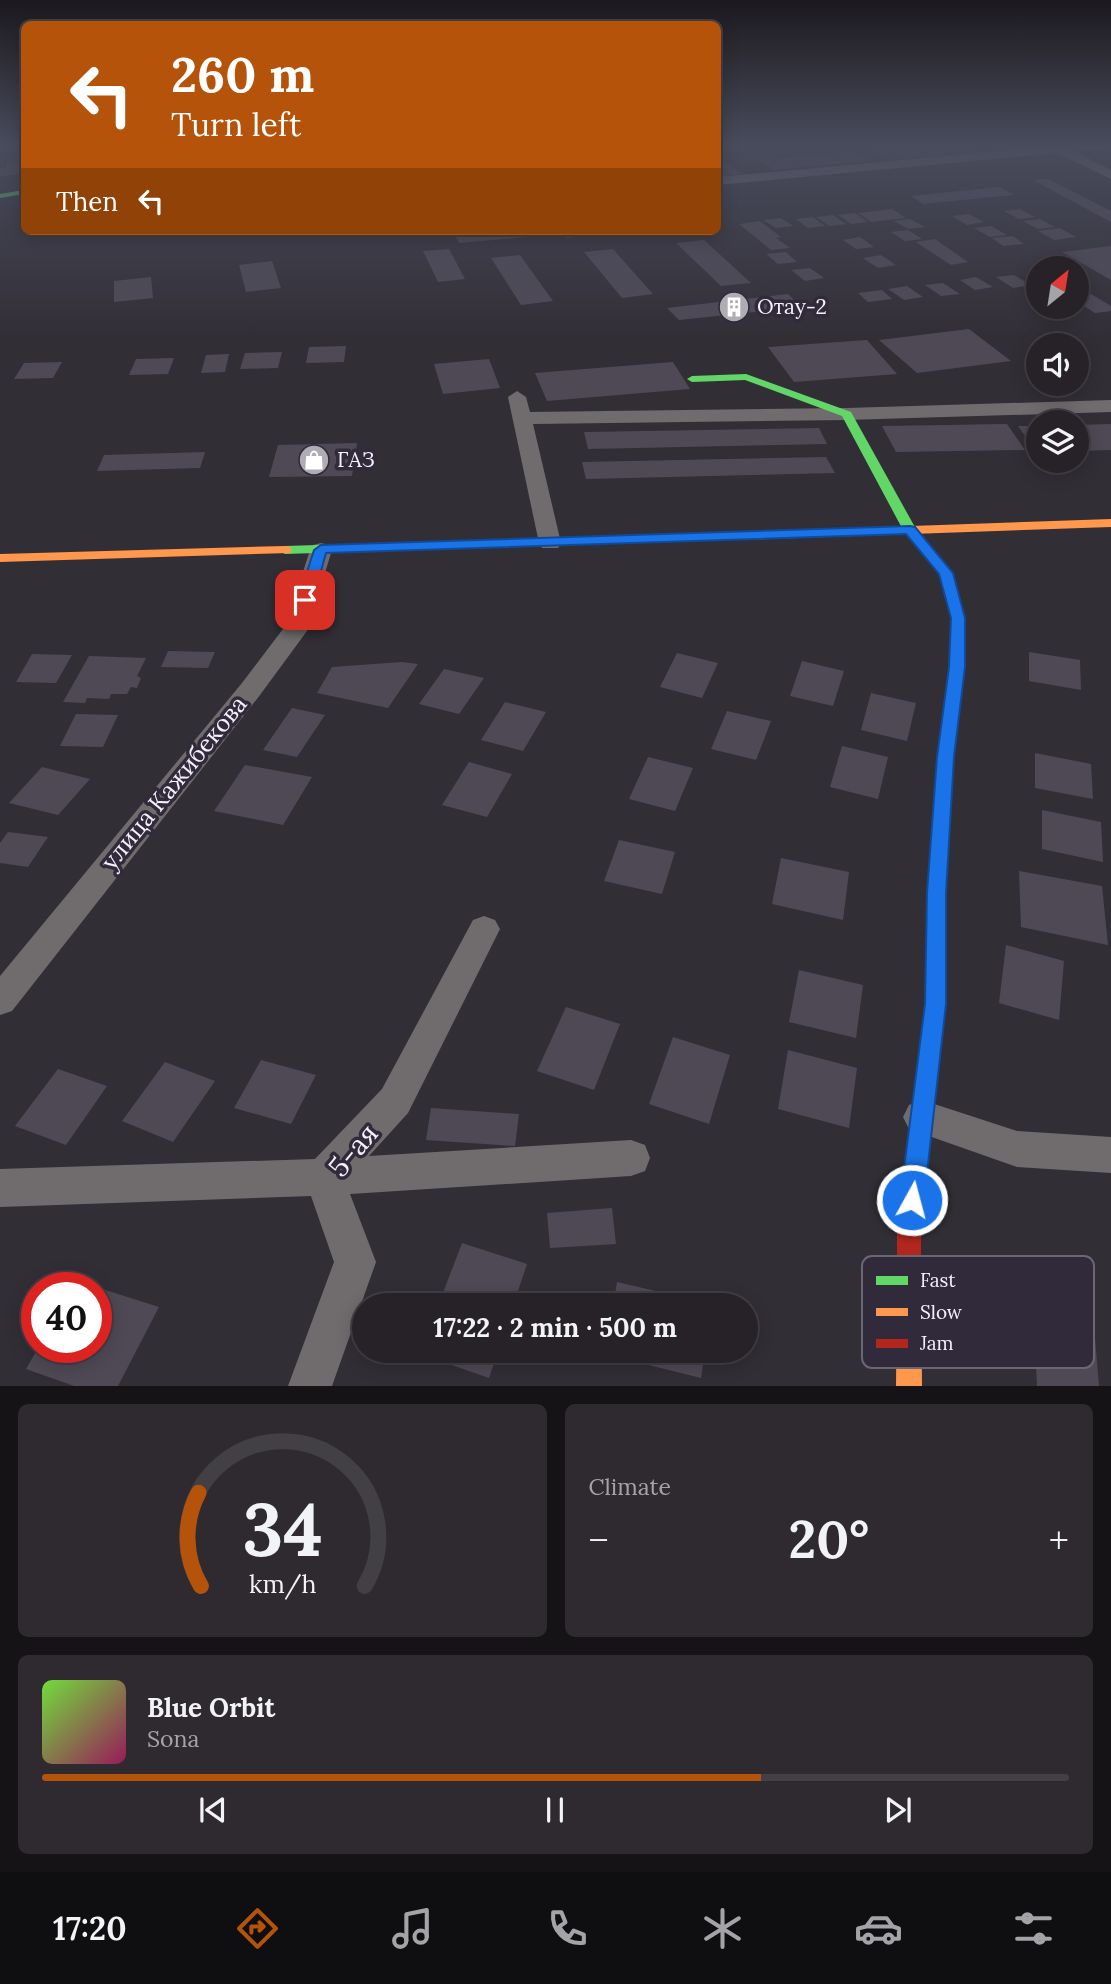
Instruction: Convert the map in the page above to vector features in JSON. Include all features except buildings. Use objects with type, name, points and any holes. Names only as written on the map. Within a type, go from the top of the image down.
[{"type":"street","points":[[692,379],[746,377],[847,414],[910,530],[946,573],[958,618],[957,667],[946,757],[936,893],[936,1004],[909,1228],[909,1256]]},
{"type":"street","points":[[517,397],[550,543]]},
{"type":"street","points":[[522,418],[847,414],[1111,406]]},
{"type":"street","points":[[0,558],[550,543],[1111,523]]},
{"type":"street","name":"улица Кажибекова","points":[[0,1001],[298,626],[321,550]]},
{"type":"street","name":"5-ая","points":[[310,1385],[355,1262],[324,1177],[395,1101],[484,929]]},
{"type":"street","points":[[922,1117],[1017,1149],[1111,1155]]},
{"type":"street","points":[[0,1188],[324,1177],[631,1158]]},
{"type":"traffic: fast","points":[[692,379],[746,377],[847,414],[910,530],[946,573],[958,618],[957,667],[946,757],[936,893],[936,1004],[930,1050]]},
{"type":"traffic: fast","points":[[285,550],[742,536]]},
{"type":"traffic: slow","points":[[742,536],[1111,523]]},
{"type":"traffic: slow","points":[[0,558],[285,550]]},
{"type":"traffic: slow","points":[[909,1368],[909,1386]]},
{"type":"traffic: jam","points":[[909,1256],[909,1228],[930,1050]]},
{"type":"place","name":"Отау-2","points":[[734,307]]},
{"type":"place","name":"ГАЗ","points":[[314,460]]},
{"type":"route","points":[[305,600],[321,550],[910,530],[946,573],[958,618],[957,667],[946,757],[936,893],[936,1004],[912,1200]]}]
